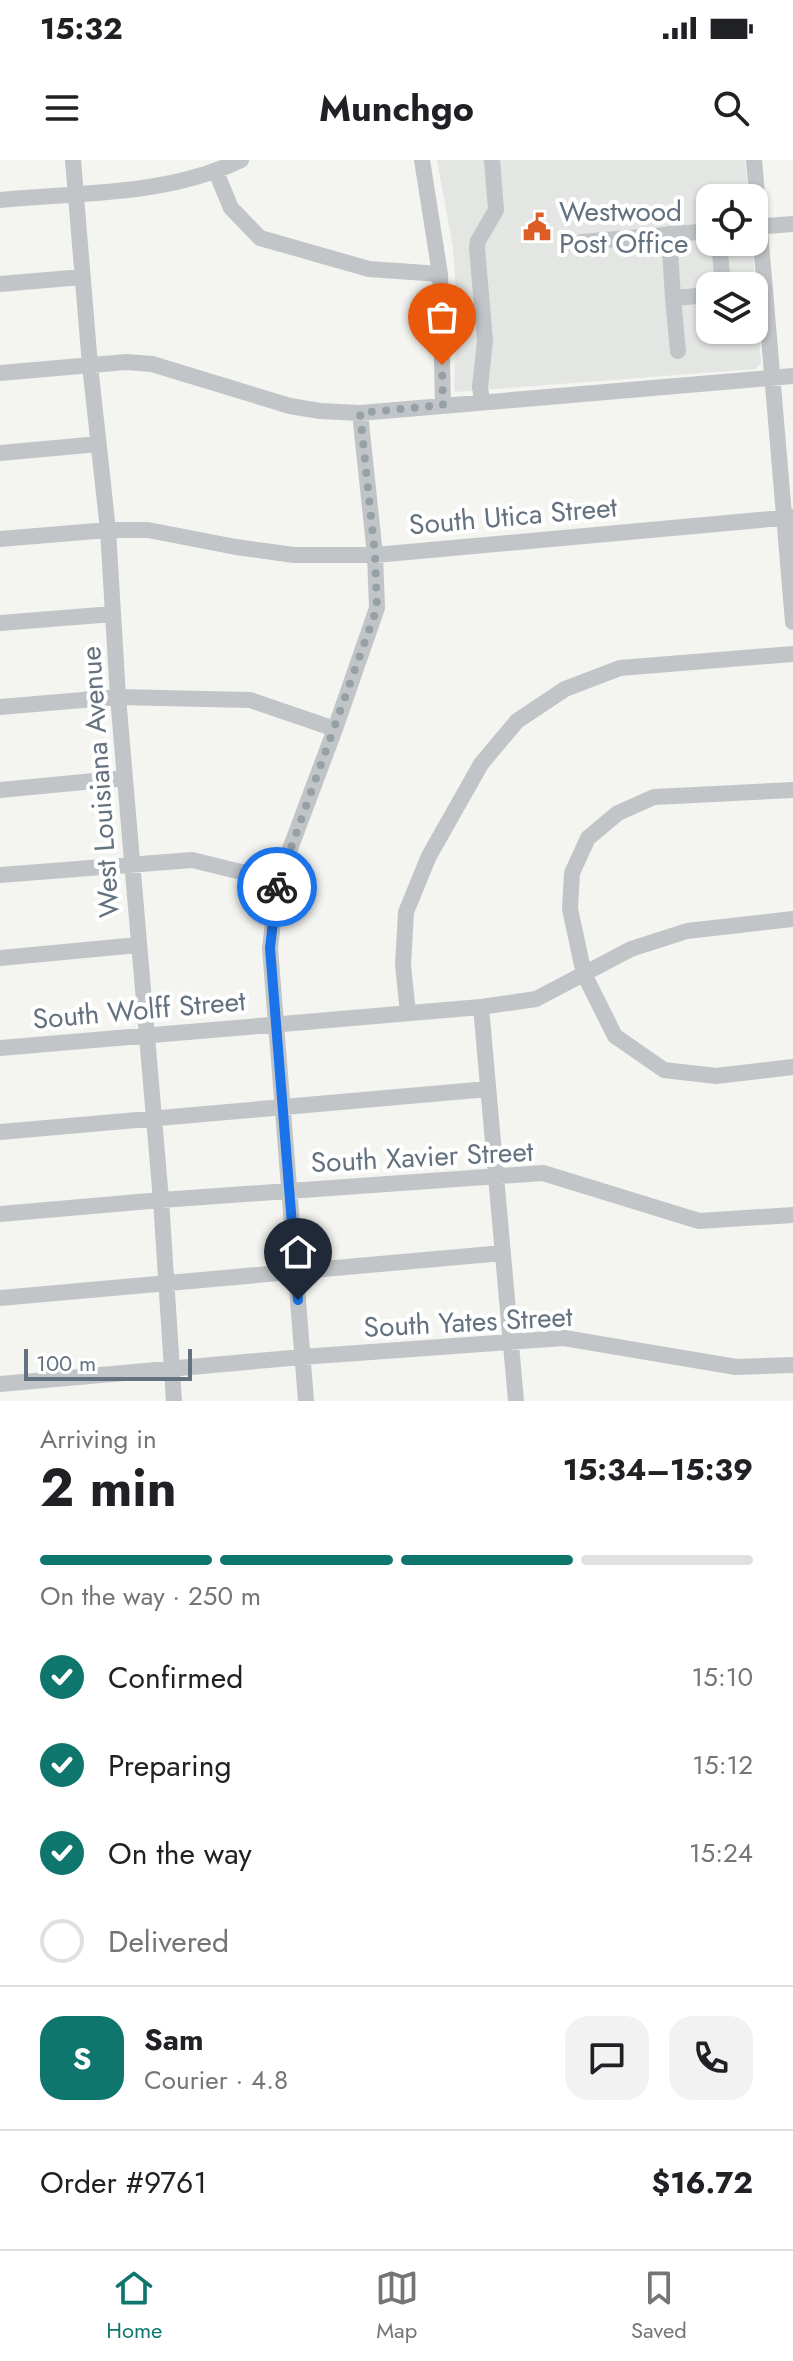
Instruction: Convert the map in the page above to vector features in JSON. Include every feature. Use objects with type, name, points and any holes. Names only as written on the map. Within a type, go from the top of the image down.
[{"type":"street","name":"West Louisiana Avenue","points":[[73,160],[108,530],[118,697],[161,1200],[174,1401]]},
{"type":"street","points":[[0,200],[152,189],[216,172],[241,160]]},
{"type":"street","points":[[422,160],[440,274],[443,405]]},
{"type":"street","points":[[482,401],[480,387],[485,341],[477,248],[496,210],[492,160]]},
{"type":"street","points":[[754,160],[755,184]]},
{"type":"street","points":[[216,172],[231,208],[260,238],[369,269],[440,274]]},
{"type":"street","points":[[768,226],[793,224]]},
{"type":"street","points":[[582,242],[696,232]]},
{"type":"street","points":[[669,234],[678,351]]},
{"type":"street","points":[[760,256],[788,518],[793,622]]},
{"type":"street","points":[[0,284],[82,277]]},
{"type":"street","points":[[673,298],[696,296]]},
{"type":"street","points":[[0,373],[126,362],[152,364],[290,406],[360,413],[793,376]]},
{"type":"street","points":[[306,1401],[270,948],[278,881],[377,608],[375,555],[360,413]]},
{"type":"street","points":[[0,453],[99,444]]},
{"type":"street","name":"South Utica Street","points":[[0,539],[108,530],[148,530],[294,555],[375,555],[788,518]]},
{"type":"street","points":[[0,623],[113,614]]},
{"type":"street","points":[[408,1013],[403,965],[406,912],[429,856],[481,764],[517,721],[565,689],[620,668],[793,654]]},
{"type":"street","points":[[0,707],[118,697],[250,700],[335,729]]},
{"type":"street","points":[[0,790],[125,778]]},
{"type":"street","points":[[793,790],[654,797],[618,813],[588,838],[572,873],[570,909],[584,974],[615,1036],[664,1070],[716,1076],[793,1067]]},
{"type":"street","points":[[0,875],[192,860],[278,881]]},
{"type":"street","name":"South Wolff Street","points":[[0,1048],[481,1007],[536,999],[631,949],[687,931],[793,919]]},
{"type":"street","points":[[0,958],[138,945]]},
{"type":"street","points":[[481,1007],[516,1401]]},
{"type":"street","points":[[0,1132],[488,1089]]},
{"type":"street","name":"South Xavier Street","points":[[0,1214],[543,1173],[699,1221],[793,1215]]},
{"type":"street","points":[[0,1298],[503,1253]]},
{"type":"street","name":"South Yates Street","points":[[0,1384],[564,1338],[736,1367],[793,1365]]},
{"type":"shaded area","points":[[437,160],[745,160],[747,184],[696,184],[696,256],[753,256],[754,272],[696,272],[696,344],[760,344],[761,363],[755,369],[455,392],[457,309],[453,248]]},
{"type":"way so far","points":[[277,887],[377,608],[375,555],[360,413],[443,405],[442,365]]},
{"type":"place","name":"Westwood Post Office","points":[[537,227]]},
{"type":"route","points":[[277,887],[270,948],[298,1300]]}]
